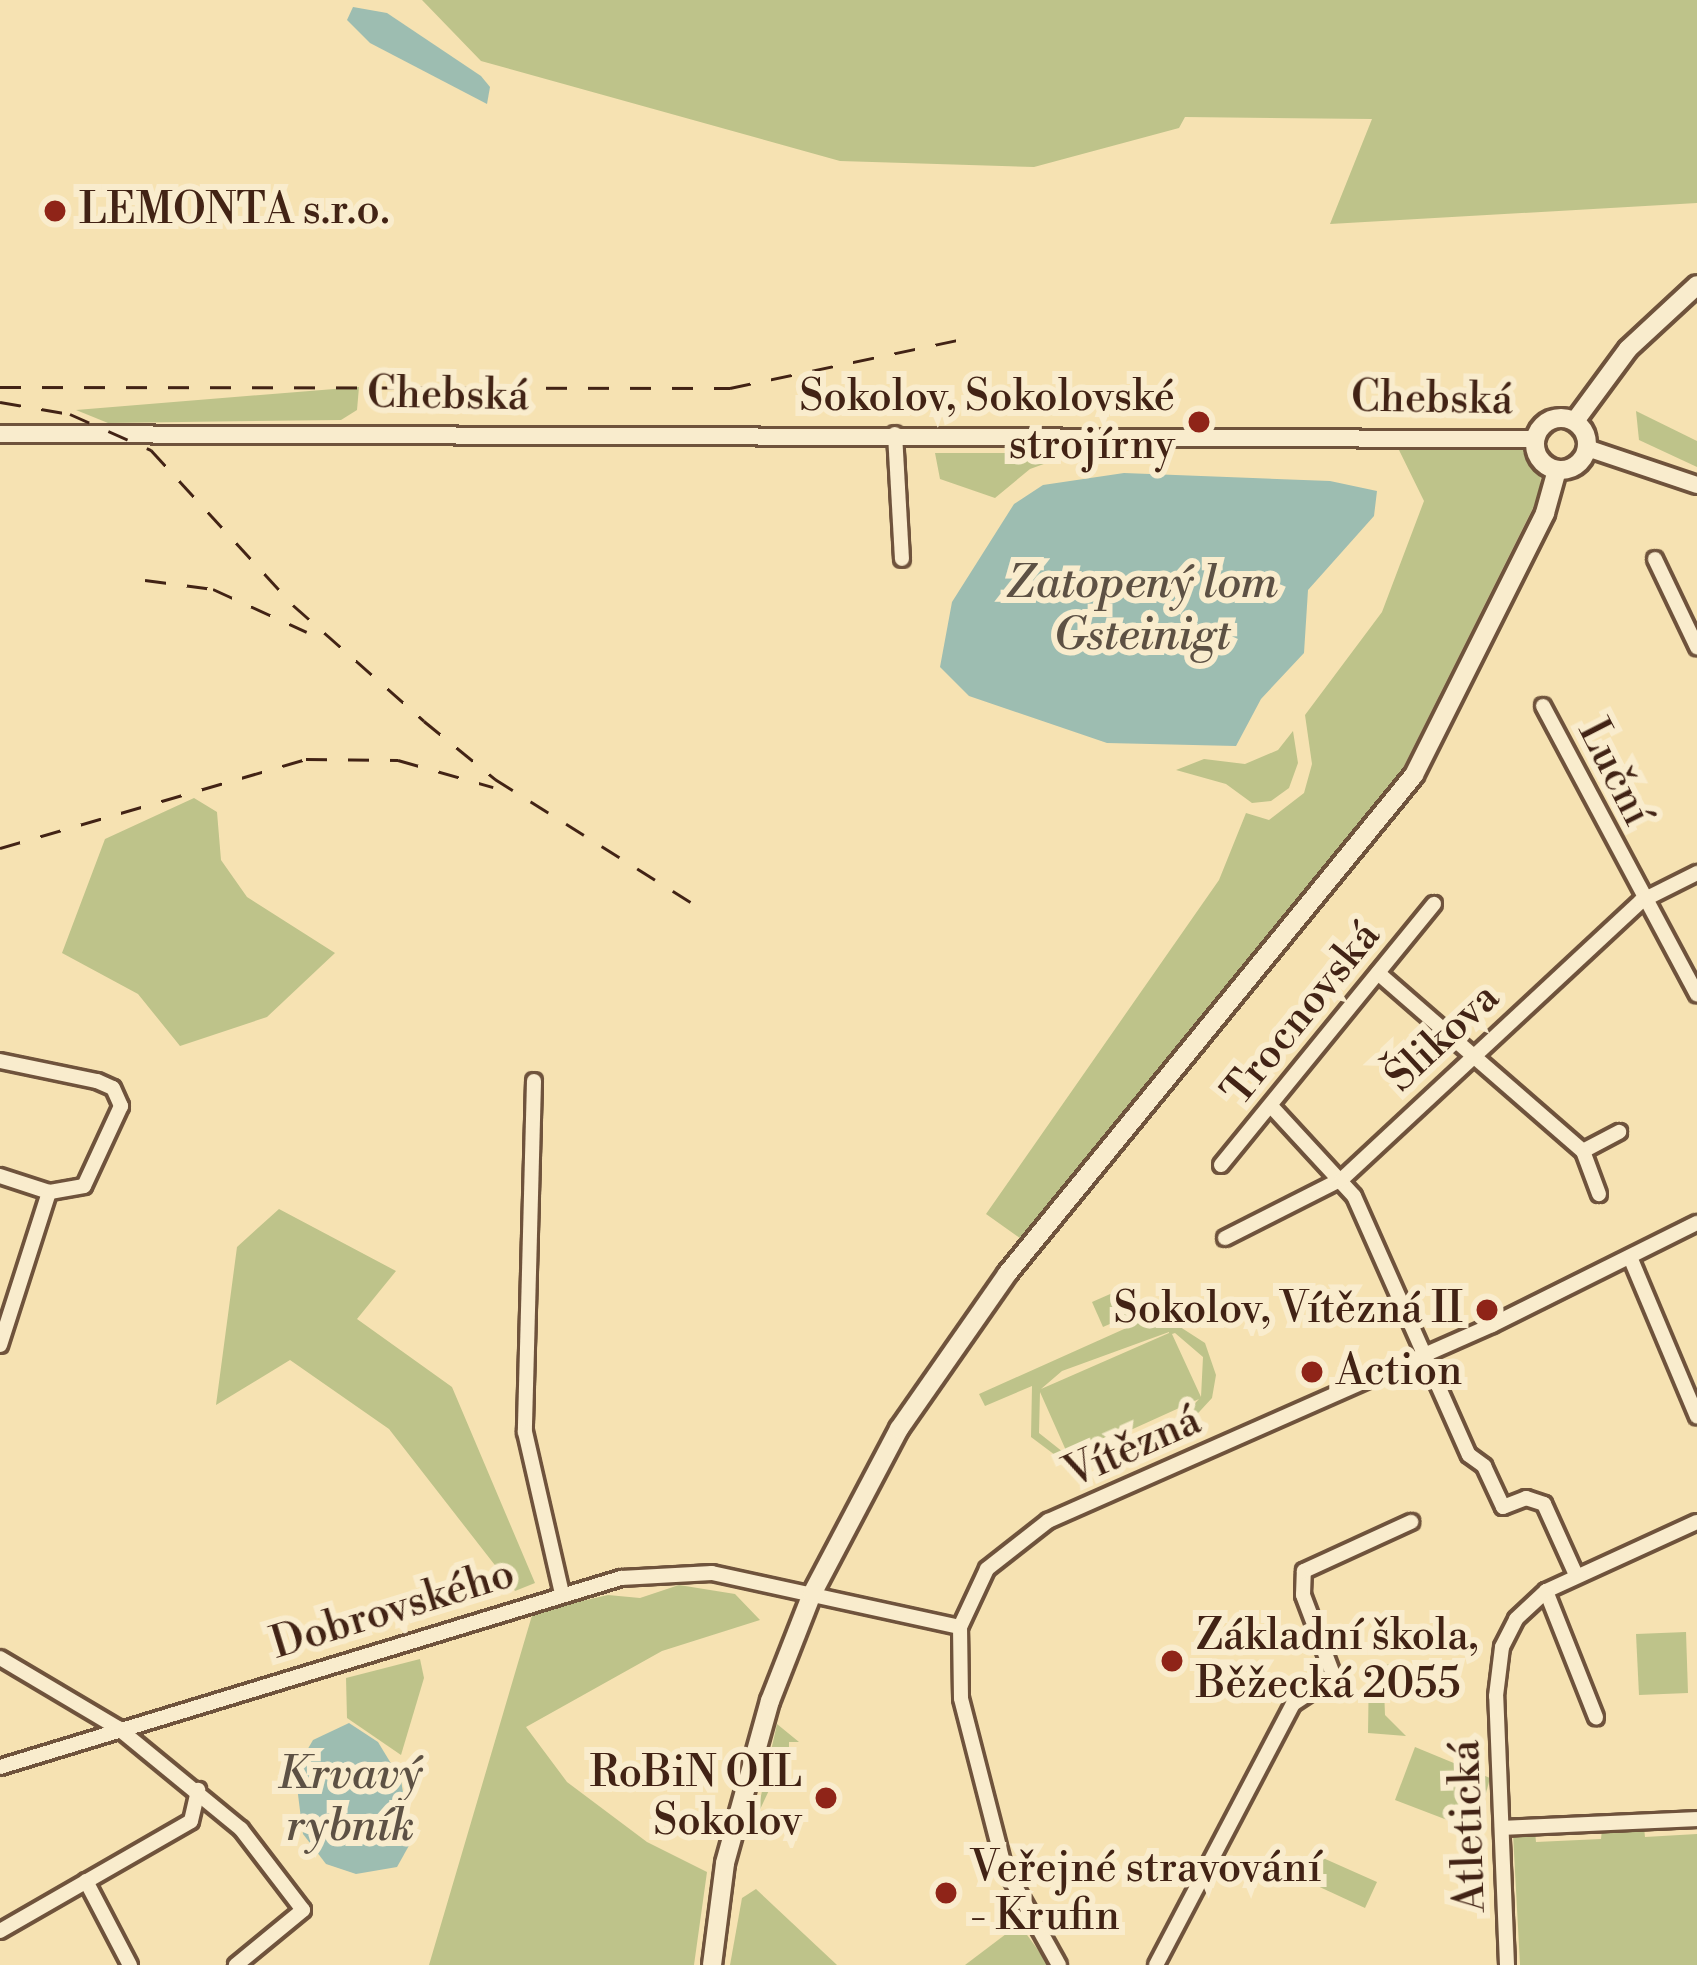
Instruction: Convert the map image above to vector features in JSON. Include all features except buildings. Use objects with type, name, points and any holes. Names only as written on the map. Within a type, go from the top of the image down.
[{"type":"main road","points":[[1575,421],[1637,339],[1697,285]]},
{"type":"main road","points":[[1554,418],[1575,421],[1587,448],[1576,465],[1557,470],[1540,459],[1535,439],[1554,418]]},
{"type":"main road","points":[[712,1965],[737,1816],[812,1594],[899,1429],[1006,1274],[1414,775],[1545,513],[1557,470]]},
{"type":"street","name":"Chebská","points":[[0,434],[1535,439]]},
{"type":"street","points":[[896,434],[902,559]]},
{"type":"street","points":[[1587,448],[1697,485]]},
{"type":"street","points":[[1655,560],[1697,647]]},
{"type":"street","name":"Luční","points":[[1543,706],[1641,901],[1697,995]]},
{"type":"street","name":"Šlikova","points":[[1226,1238],[1342,1179],[1641,901],[1697,873]]},
{"type":"street","name":"Trocnovská","points":[[1221,1165],[1434,904]]},
{"type":"street","points":[[1378,973],[1583,1151],[1599,1194]]},
{"type":"street","points":[[0,1061],[97,1081],[113,1088],[122,1106],[92,1178],[74,1190],[50,1192],[0,1176]]},
{"type":"street","points":[[534,1081],[525,1432],[562,1594]]},
{"type":"street","points":[[1271,1106],[1342,1179],[1468,1455],[1484,1466],[1503,1507],[1539,1500],[1576,1575]]},
{"type":"street","points":[[1583,1151],[1618,1132]]},
{"type":"street","points":[[1,1341],[50,1192]]},
{"type":"street","name":"Vítězná","points":[[1059,1965],[1027,1917],[987,1811],[961,1698],[960,1627],[987,1569],[1048,1521],[1424,1353],[1697,1223]]},
{"type":"street","points":[[1630,1257],[1697,1416]]},
{"type":"street","points":[[1156,1965],[1293,1704],[1334,1677],[1303,1595],[1304,1571],[1412,1522]]},
{"type":"street","name":"Atletická","points":[[1508,1965],[1499,1659],[1516,1618],[1546,1591],[1576,1575],[1697,1522]]},
{"type":"street","name":"Dobrovského","points":[[0,1767],[562,1594],[679,1570],[960,1627]]},
{"type":"street","points":[[1546,1591],[1596,1718]]},
{"type":"street","points":[[0,1658],[118,1728],[242,1829],[303,1910],[236,1965]]},
{"type":"street","points":[[0,1931],[191,1821],[198,1790]]},
{"type":"street","points":[[1502,1828],[1697,1819]]},
{"type":"street","points":[[86,1881],[130,1965]]},
{"type":"green space","points":[[422,0],[1697,0],[1697,203],[1330,224],[1372,119],[1185,117],[1179,128],[1034,167],[840,161],[481,61]]},
{"type":"green space","points":[[359,387],[357,410],[341,420],[108,423],[76,410]]},
{"type":"green space","points":[[1636,411],[1697,441],[1697,467],[1639,440]]},
{"type":"green space","points":[[1398,448],[1528,450],[1541,472],[1540,494],[1402,770],[1024,1241],[986,1214],[1219,880],[1246,813],[1269,820],[1304,793],[1312,764],[1305,715],[1382,612],[1424,501]]},
{"type":"green space","points":[[935,453],[1074,453],[1030,469],[995,498],[940,479]]},
{"type":"green space","points":[[1293,731],[1298,763],[1289,788],[1271,801],[1252,803],[1226,784],[1176,770],[1204,759],[1245,764],[1278,750]]},
{"type":"green space","points":[[194,798],[217,812],[221,860],[247,897],[335,953],[267,1017],[180,1046],[138,994],[62,953],[105,839]]},
{"type":"green space","points":[[279,1209],[396,1271],[357,1319],[452,1387],[535,1583],[515,1591],[389,1429],[290,1360],[216,1405],[237,1247]]},
{"type":"green space","points":[[1133,1284],[1144,1309],[1103,1327],[1092,1302]]},
{"type":"green space","points":[[1191,1299],[1197,1312],[1174,1323],[1205,1343],[1216,1375],[1212,1398],[1189,1423],[1101,1462],[1071,1467],[1031,1437],[1032,1386],[985,1406],[979,1394]],"holes":[[[1169,1332],[1041,1389],[1062,1371]],[[1172,1334],[1203,1357],[1201,1397]],[[1040,1392],[1068,1456],[1039,1433]],[[1199,1399],[1184,1415],[1090,1457],[1071,1457]]]},
{"type":"green space","points":[[679,1585],[735,1594],[760,1620],[662,1651],[526,1727],[567,1782],[647,1842],[707,1872],[694,1965],[429,1965],[533,1612],[608,1595],[640,1598]]},
{"type":"green space","points":[[1686,1632],[1688,1693],[1639,1695],[1636,1634]]},
{"type":"green space","points":[[420,1659],[424,1678],[401,1755],[347,1718],[346,1678]]},
{"type":"green space","points":[[1411,1664],[1412,1676],[1393,1677],[1384,1688],[1385,1715],[1406,1736],[1368,1733],[1369,1665]]},
{"type":"green space","points":[[777,1724],[799,1742],[789,1742],[789,1778],[771,1786],[756,1818]]},
{"type":"green space","points":[[1415,1747],[1490,1778],[1476,1831],[1395,1800]]},
{"type":"green space","points":[[1644,1827],[1645,1837],[1697,1834],[1697,1965],[1520,1965],[1513,1834],[1535,1831],[1536,1842],[1601,1839],[1602,1829]]},
{"type":"green space","points":[[1323,1858],[1377,1882],[1365,1908],[1311,1883]]},
{"type":"green space","points":[[756,1889],[837,1965],[730,1965],[742,1898]]},
{"type":"green space","points":[[1022,1928],[1049,1965],[965,1965],[1006,1934]]},
{"type":"water","points":[[353,7],[387,13],[481,76],[490,87],[487,104],[370,43],[347,20]]},
{"type":"water","name":"Zatopený lom Gsteinigt","points":[[1124,473],[1330,481],[1377,491],[1374,516],[1308,590],[1304,653],[1261,699],[1236,746],[1107,743],[969,696],[940,667],[952,602],[1014,504],[1043,485]]},
{"type":"water","name":"Krvavý rybník","points":[[349,1723],[378,1742],[401,1780],[411,1842],[397,1867],[356,1874],[326,1864],[303,1834],[295,1771],[313,1740]]},
{"type":"railway","points":[[0,387],[730,388],[968,338]]},
{"type":"railway","points":[[0,402],[70,414],[151,450],[293,605],[424,721],[495,779],[690,902]]},
{"type":"railway","points":[[145,580],[213,589],[307,632]]},
{"type":"railway","points":[[0,848],[306,759],[398,760],[493,787]]},
{"type":"place","name":"LEMONTA s.r.o.","points":[[55,211]]},
{"type":"place","name":"Sokolov, Sokolovské strojírny","points":[[1199,422]]},
{"type":"place","name":"Sokolov, Vítězná II","points":[[1487,1310]]},
{"type":"place","name":"Action","points":[[1312,1372]]},
{"type":"place","name":"Základní škola, Běžecká 2055","points":[[1172,1661]]},
{"type":"place","name":"RoBiN OIL Sokolov","points":[[826,1798]]},
{"type":"place","name":"Veřejné stravování - Krufin","points":[[946,1893]]}]
